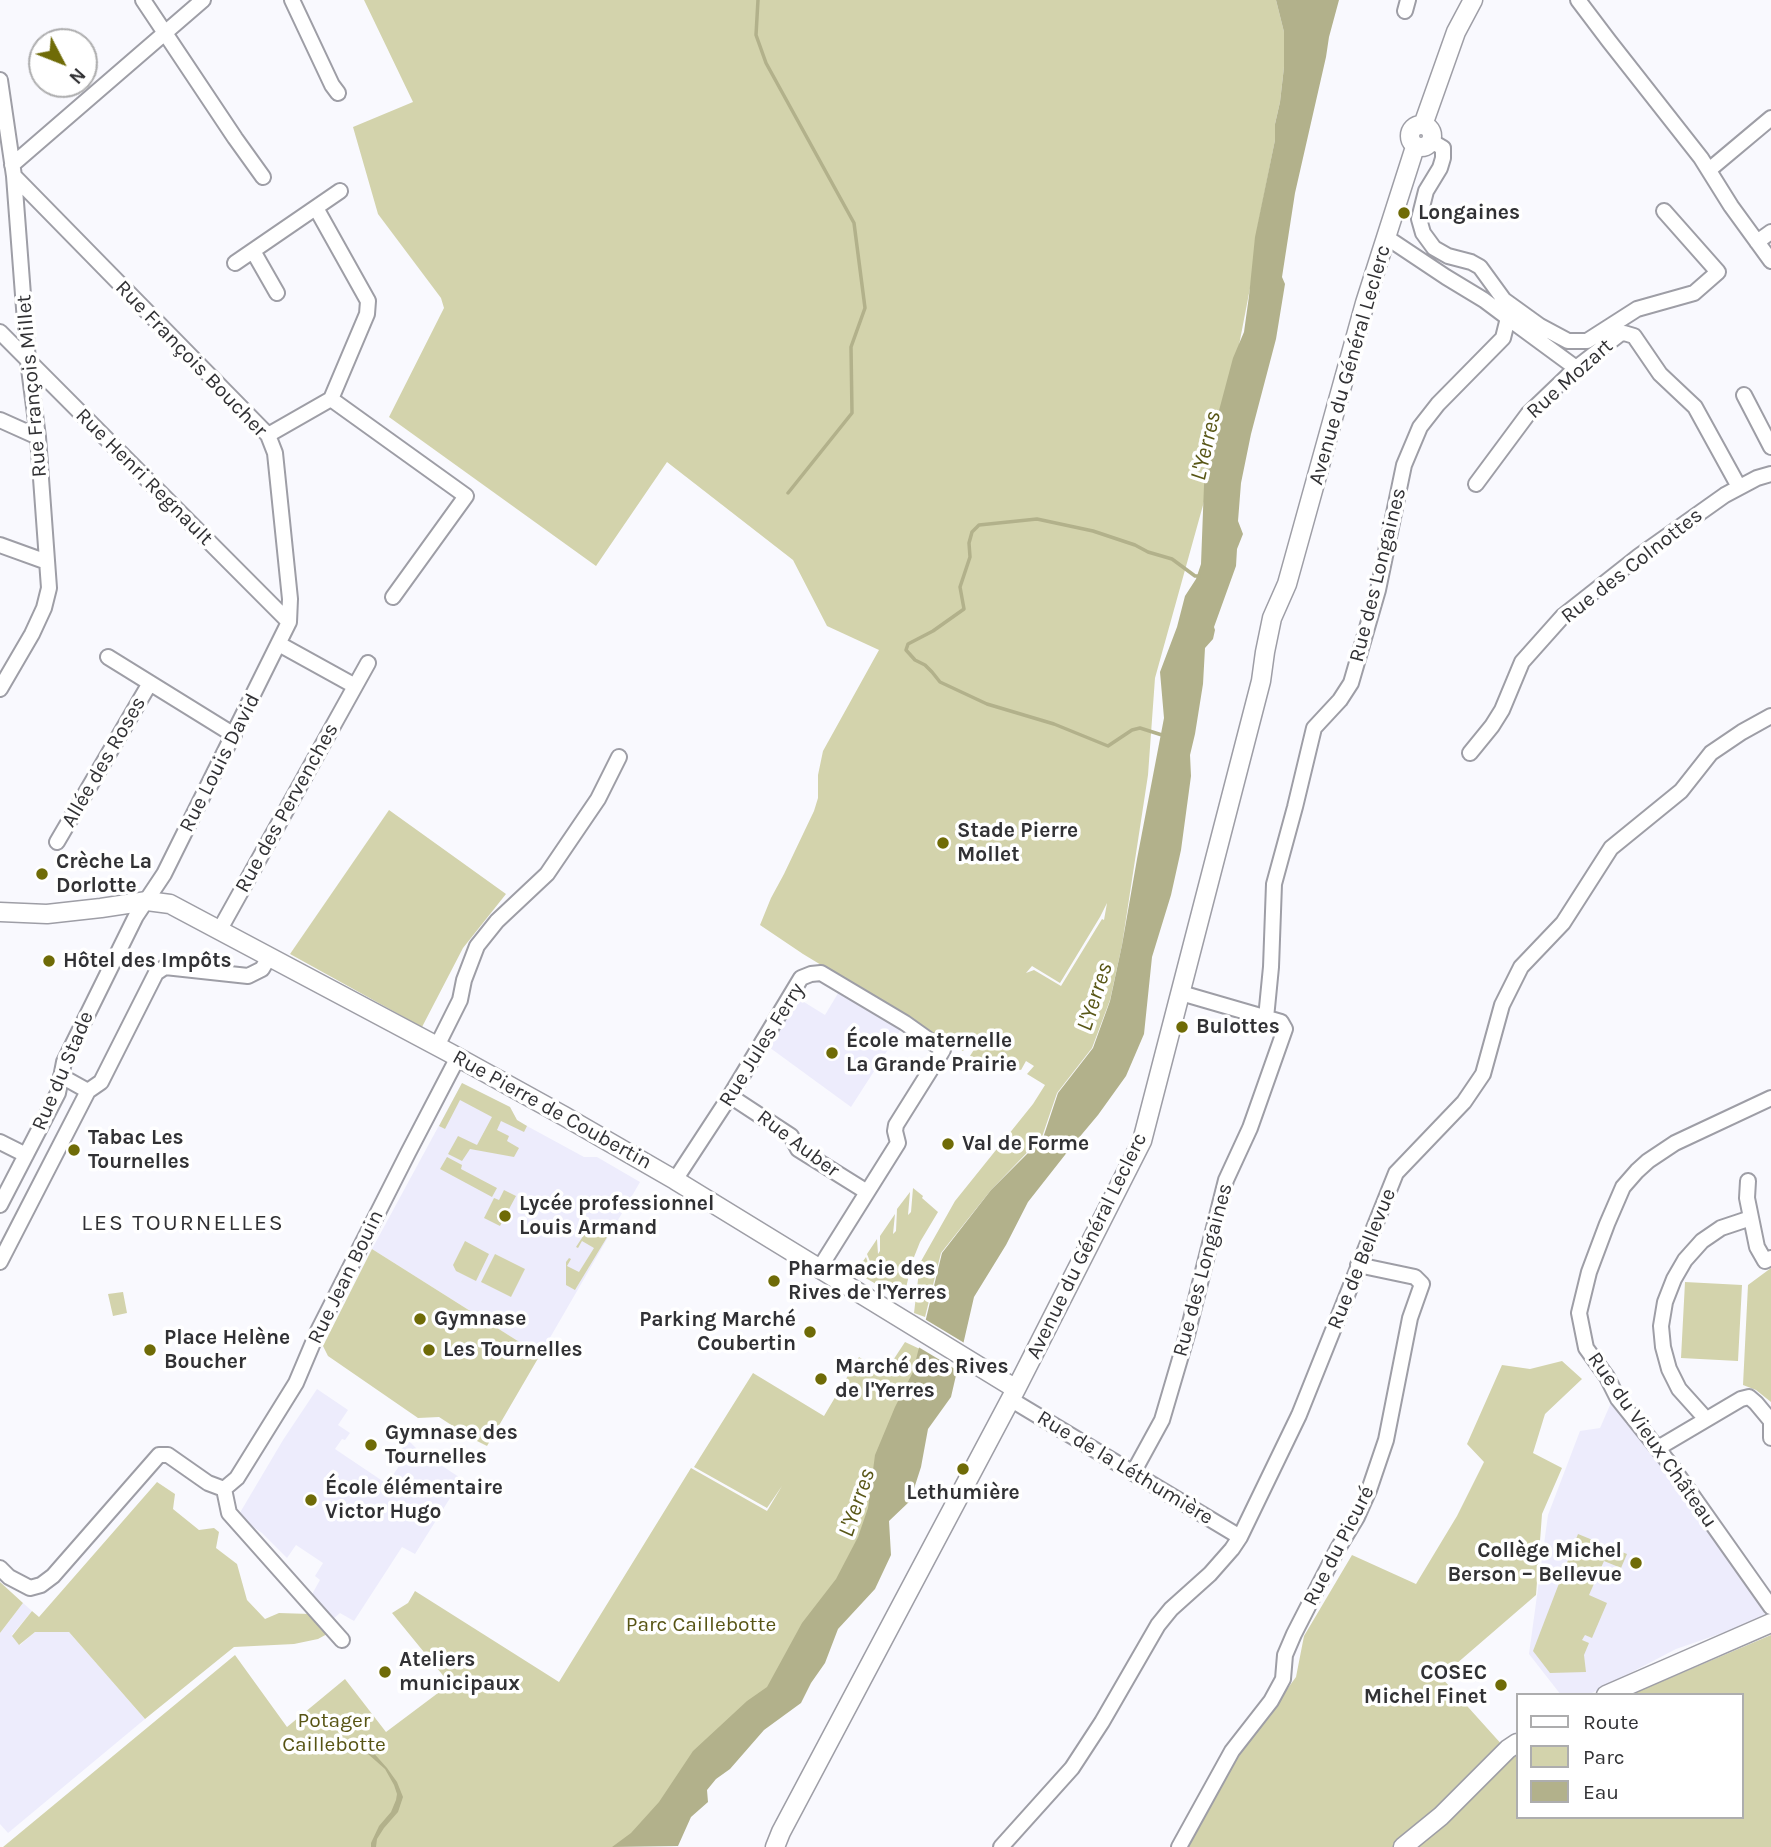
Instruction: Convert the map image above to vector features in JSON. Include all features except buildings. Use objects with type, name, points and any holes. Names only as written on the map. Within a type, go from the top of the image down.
[{"type":"street","points":[[143,0],[263,177]]},
{"type":"street","points":[[13,171],[83,104],[203,0]]},
{"type":"street","points":[[292,0],[338,93]]},
{"type":"street","name":"Avenue du Général Leclerc","points":[[775,1847],[793,1808],[1013,1394],[1142,1140],[1261,681],[1272,618],[1287,583],[1364,303],[1423,137],[1456,32],[1473,0]]},
{"type":"street","points":[[1578,0],[1709,170],[1771,261]]},
{"type":"street","name":"Rue François Millet","points":[[0,79],[13,171],[28,361],[38,436],[49,589],[32,634],[1,684]]},
{"type":"street","points":[[1709,170],[1771,118]]},
{"type":"street","points":[[1423,137],[1443,148],[1443,158],[1426,191],[1419,219],[1423,233],[1434,248],[1480,267],[1504,300],[1540,326],[1568,341],[1587,341],[1637,309],[1694,293],[1718,272],[1664,211]]},
{"type":"street","name":"Rue François Boucher","points":[[13,171],[268,435],[275,453],[290,599],[289,622]]},
{"type":"street","points":[[235,263],[340,191]]},
{"type":"street","points":[[268,435],[331,399],[367,314],[369,301],[316,208]]},
{"type":"street","points":[[1756,242],[1771,232]]},
{"type":"street","points":[[1387,237],[1483,300],[1576,368]]},
{"type":"street","points":[[253,250],[277,293]]},
{"type":"street","name":"Rue des Longaines","points":[[1133,1473],[1161,1420],[1187,1335],[1226,1180],[1250,1128],[1285,1029],[1281,1022],[1266,1018],[1274,884],[1314,729],[1351,683],[1378,590],[1404,465],[1420,428],[1438,404],[1503,338],[1508,318]]},
{"type":"street","name":"Rue Henri Regnault","points":[[0,332],[289,622]]},
{"type":"street","name":"Rue Mozart","points":[[1476,484],[1528,414],[1576,368],[1624,333],[1634,336],[1660,374],[1695,407],[1739,487]]},
{"type":"street","points":[[1744,395],[1771,447]]},
{"type":"street","points":[[331,399],[466,496],[393,597]]},
{"type":"street","points":[[0,420],[38,436]]},
{"type":"street","name":"Rue des Colnottes","points":[[1470,753],[1502,710],[1522,662],[1563,616],[1639,556],[1725,495],[1771,474]]},
{"type":"street","points":[[0,545],[47,562]]},
{"type":"street","name":"Rue Louis David","points":[[147,901],[164,874],[289,622]]},
{"type":"street","points":[[279,644],[355,686]]},
{"type":"street","points":[[108,657],[234,735]]},
{"type":"street","name":"Rue des Pervenches","points":[[219,931],[368,663]]},
{"type":"street","name":"Allée des Roses","points":[[57,842],[150,683]]},
{"type":"street","name":"Rue de Bellevue","points":[[1001,1847],[1072,1768],[1158,1625],[1171,1609],[1210,1574],[1240,1536],[1300,1415],[1396,1173],[1464,1102],[1483,1074],[1502,1005],[1521,967],[1563,923],[1611,848],[1681,791],[1711,753],[1771,716]]},
{"type":"street","points":[[437,1046],[460,1000],[464,980],[477,946],[497,921],[547,874],[598,799],[620,757]]},
{"type":"street","points":[[0,912],[47,914],[147,901]]},
{"type":"street","name":"Rue Pierre de Coubertin","points":[[147,901],[170,904],[565,1116],[911,1324],[965,1358],[1013,1394]]},
{"type":"street","name":"Rue du Stade","points":[[0,1205],[58,1093],[64,1062],[136,916],[147,901]]},
{"type":"street","points":[[0,1262],[88,1091],[101,1082],[156,973],[165,967],[248,976],[262,968],[269,957]]},
{"type":"street","name":"Rue Jules Ferry","points":[[675,1180],[730,1096],[800,978],[821,973],[905,1023],[943,1050],[896,1125],[898,1143],[819,1269]]},
{"type":"street","points":[[1181,993],[1266,1018]]},
{"type":"street","name":"Rue Jean Bouin","points":[[224,1489],[237,1478],[296,1383],[318,1331],[458,1057]]},
{"type":"street","points":[[61,1076],[88,1091]]},
{"type":"street","name":"Rue Auber","points":[[730,1096],[791,1136],[798,1149],[867,1192]]},
{"type":"street","name":"Rue du Vieux Château","points":[[1771,1098],[1675,1143],[1637,1171],[1623,1187],[1606,1224],[1589,1272],[1579,1313],[1586,1348],[1607,1377],[1618,1399],[1658,1448],[1771,1607]]},
{"type":"street","points":[[0,1142],[26,1155]]},
{"type":"street","points":[[1748,1181],[1748,1198],[1757,1247],[1765,1261],[1771,1258]]},
{"type":"street","points":[[1706,1419],[1679,1389],[1669,1369],[1661,1326],[1665,1302],[1679,1270],[1702,1241],[1721,1228],[1751,1218]]},
{"type":"street","name":"Rue du Picuré","points":[[1179,1847],[1232,1751],[1271,1701],[1283,1679],[1285,1655],[1337,1550],[1357,1517],[1385,1440],[1410,1318],[1422,1284],[1415,1277],[1359,1265]]},
{"type":"street","name":"Rue de la Léthumière","points":[[1013,1394],[1133,1473],[1240,1536]]},
{"type":"street","points":[[1658,1448],[1741,1399],[1749,1397],[1771,1422],[1771,1438]]},
{"type":"street","points":[[0,1568],[9,1577],[30,1588],[41,1585],[53,1576],[159,1455],[168,1455],[208,1483],[224,1489],[229,1513],[342,1640]]},
{"type":"street","points":[[1611,1693],[1771,1623]]},
{"type":"street","points":[[1402,1847],[1441,1816],[1516,1744]]},
{"type":"shaded area","name":"École maternelle La Grande Prairie","points":[[843,985],[905,1023],[851,1107],[762,1042],[791,994],[825,1015]]},
{"type":"shaded area","name":"Lycée professionnel Louis Armand","points":[[462,1083],[510,1107],[517,1120],[527,1126],[584,1157],[597,1157],[640,1182],[540,1355],[372,1249]]},
{"type":"shaded area","points":[[317,1389],[348,1410],[338,1425],[350,1433],[335,1449],[387,1484],[399,1466],[393,1462],[408,1440],[418,1450],[462,1479],[415,1554],[402,1547],[354,1621],[340,1613],[332,1620],[311,1596],[320,1580],[315,1576],[323,1563],[296,1545],[287,1558],[262,1533],[238,1516]]},
{"type":"shaded area","name":"Collège Michel Berson – Bellevue","points":[[1614,1396],[1763,1609],[1766,1618],[1676,1649],[1592,1693],[1559,1693],[1529,1654],[1548,1515],[1580,1431],[1600,1428]]},
{"type":"shaded area","points":[[23,1603],[32,1611],[12,1635],[20,1645],[35,1632],[69,1632],[145,1719],[8,1833],[0,1824],[0,1633]]},
{"type":"green space","points":[[364,0],[1276,0],[1284,32],[1284,67],[1275,140],[1257,230],[1262,226],[1210,480],[1155,678],[1148,775],[1122,945],[1110,1000],[1092,1048],[1057,1093],[1042,1137],[991,1190],[941,1253],[925,1317],[914,1313],[920,1263],[955,1201],[1033,1104],[1045,1085],[1027,1074],[1034,1066],[1026,1061],[1021,1070],[970,1056],[975,1048],[968,1044],[963,1051],[760,925],[814,811],[823,751],[879,650],[827,626],[793,560],[667,462],[596,566],[389,417],[444,308],[441,298],[378,214],[353,127],[413,102]],"holes":[[[1107,903],[1104,920],[1102,919],[1061,986],[1034,970],[1026,973],[1032,966],[1060,983]]]},
{"type":"green space","points":[[389,810],[506,894],[463,948],[422,1027],[290,954]]},
{"type":"green space","points":[[462,1083],[510,1107],[517,1120],[527,1126],[524,1132],[501,1121],[497,1130],[509,1136],[507,1141],[519,1148],[514,1157],[470,1149],[462,1161],[448,1154],[458,1136],[477,1145],[492,1117],[460,1100],[445,1129],[439,1126]]},
{"type":"green space","points":[[447,1157],[462,1165],[461,1169],[497,1188],[492,1197],[440,1169]]},
{"type":"green space","points":[[913,1188],[938,1212],[920,1242],[912,1262],[906,1301],[854,1274],[866,1257],[869,1266],[871,1264],[867,1254],[877,1239],[878,1254],[880,1236],[895,1214],[893,1234],[896,1231],[897,1209],[910,1192],[908,1215],[911,1212]]},
{"type":"green space","points":[[504,1190],[516,1196],[500,1226],[484,1218],[494,1198],[499,1200]]},
{"type":"green space","points":[[591,1224],[609,1234],[575,1290],[566,1285],[566,1262],[571,1259],[567,1266],[579,1272],[594,1248],[582,1241],[578,1248],[576,1247]]},
{"type":"green space","points":[[465,1241],[489,1254],[476,1281],[456,1271],[453,1265]]},
{"type":"green space","name":"Les Tournelles","points":[[372,1249],[540,1355],[487,1446],[439,1417],[418,1418],[328,1356],[323,1346]]},
{"type":"green space","points":[[495,1254],[525,1269],[511,1297],[481,1282]]},
{"type":"green space","points":[[1771,1268],[1771,1402],[1756,1390],[1743,1385],[1748,1285]]},
{"type":"green space","points":[[1685,1282],[1742,1285],[1738,1361],[1681,1358]]},
{"type":"green space","points":[[123,1292],[127,1313],[113,1316],[108,1294]]},
{"type":"green space","name":"Parc Caillebotte","points":[[905,1342],[922,1350],[868,1515],[846,1565],[770,1688],[648,1820],[615,1847],[3,1847],[235,1655],[287,1727],[345,1679],[386,1732],[450,1684],[392,1613],[408,1603],[415,1591],[559,1682],[691,1468],[767,1511],[782,1486],[767,1508],[694,1467],[753,1373],[824,1416],[859,1357],[884,1374]]},
{"type":"green space","points":[[1562,1361],[1582,1379],[1545,1414],[1533,1453],[1562,1468],[1542,1514],[1536,1595],[1441,1677],[1513,1757],[1516,1756],[1516,1819],[1743,1819],[1743,1693],[1635,1693],[1771,1635],[1771,1847],[1186,1847],[1241,1752],[1296,1677],[1304,1636],[1352,1555],[1416,1584],[1457,1516],[1484,1462],[1467,1444],[1502,1365],[1530,1369]]},
{"type":"green space","points":[[157,1482],[175,1494],[173,1509],[199,1530],[214,1528],[219,1532],[216,1548],[237,1564],[247,1600],[265,1619],[279,1613],[310,1614],[329,1633],[318,1639],[294,1644],[234,1647],[145,1719],[69,1632],[35,1632],[19,1645],[12,1636],[32,1611],[39,1617]]},
{"type":"green space","points":[[1578,1534],[1627,1554],[1621,1568],[1604,1561],[1589,1595],[1607,1603],[1592,1638],[1585,1635],[1582,1640],[1589,1643],[1584,1655],[1586,1672],[1550,1673],[1533,1651]]},
{"type":"green space","points":[[0,1582],[23,1603],[0,1633]]},
{"type":"water","points":[[1276,0],[1339,0],[1295,193],[1276,339],[1241,483],[1238,521],[1243,534],[1237,549],[1236,566],[1214,627],[1213,639],[1205,648],[1203,684],[1190,755],[1191,776],[1181,850],[1171,895],[1152,957],[1144,1034],[1126,1076],[1028,1202],[1006,1245],[974,1297],[951,1397],[928,1429],[921,1467],[910,1501],[889,1521],[891,1555],[875,1589],[838,1629],[825,1663],[801,1703],[764,1730],[730,1769],[716,1779],[707,1790],[708,1802],[691,1817],[678,1846],[612,1847],[631,1833],[659,1802],[693,1751],[747,1701],[767,1687],[802,1623],[836,1579],[858,1537],[868,1508],[875,1455],[913,1372],[942,1253],[991,1190],[1043,1138],[1058,1093],[1093,1048],[1110,1001],[1164,718],[1160,672],[1185,596],[1196,579],[1201,564],[1204,485],[1213,433],[1233,358],[1244,332],[1255,237],[1275,140],[1284,67],[1284,32]]},
{"type":"water","points":[[371,1750],[397,1782],[403,1797],[398,1812],[377,1839],[376,1847],[371,1847],[371,1843],[379,1826],[391,1812],[397,1794],[385,1769],[368,1754]]},
{"type":"pier","points":[[923,1318],[966,1344],[960,1372],[915,1345]]},
{"type":"waterway","points":[[758,0],[756,35],[766,63],[854,223],[865,308],[851,347],[852,413],[788,493]]},
{"type":"waterway","points":[[1162,735],[1140,728],[1132,730],[1108,746],[1054,724],[987,704],[940,682],[906,650],[908,644],[933,631],[964,609],[960,587],[970,557],[969,543],[972,532],[979,525],[1037,519],[1093,531],[1172,559],[1195,576],[1199,576]]},
{"type":"place","name":"Longaines","points":[[1404,213]]},
{"type":"place","name":"Stade Pierre Mollet","points":[[943,843]]},
{"type":"place","name":"Crèche La Dorlotte","points":[[42,874]]},
{"type":"place","name":"Hôtel des Impôts","points":[[49,961]]},
{"type":"place","name":"Bulottes","points":[[1182,1027]]},
{"type":"place","name":"École maternelle La Grande Prairie","points":[[832,1053]]},
{"type":"place","name":"Val de Forme","points":[[948,1144]]},
{"type":"place","name":"Tabac Les Tournelles","points":[[74,1150]]},
{"type":"place","name":"Lycée professionnel Louis Armand","points":[[505,1216]]},
{"type":"place","name":"Pharmacie des Rives de l'Yerres","points":[[774,1281]]},
{"type":"place","name":"Gymnase","points":[[420,1319]]},
{"type":"place","name":"Parking Marché Coubertin","points":[[810,1332]]},
{"type":"place","name":"Place Helène Boucher","points":[[150,1350]]},
{"type":"place","name":"Les Tournelles","points":[[429,1350]]},
{"type":"place","name":"Marché des Rives de l'Yerres","points":[[821,1379]]},
{"type":"place","name":"Gymnase des Tournelles","points":[[371,1445]]},
{"type":"place","name":"Lethumière","points":[[963,1469]]},
{"type":"place","name":"École élémentaire Victor Hugo","points":[[311,1500]]},
{"type":"place","name":"Collège Michel Berson – Bellevue","points":[[1636,1563]]},
{"type":"place","name":"Ateliers municipaux","points":[[385,1672]]},
{"type":"place","name":"COSEC Michel Finet","points":[[1501,1685]]},
{"type":"district","name":"LES TOURNELLES","points":[[183,1223]]},
{"type":"water label","name":"L'Yerres","points":[[1206,446]]},
{"type":"water label","name":"L'Yerres","points":[[1095,997]]},
{"type":"water label","name":"L'Yerres","points":[[857,1503]]},
{"type":"park label","name":"Potager Caillebotte","points":[[334,1733]]}]
